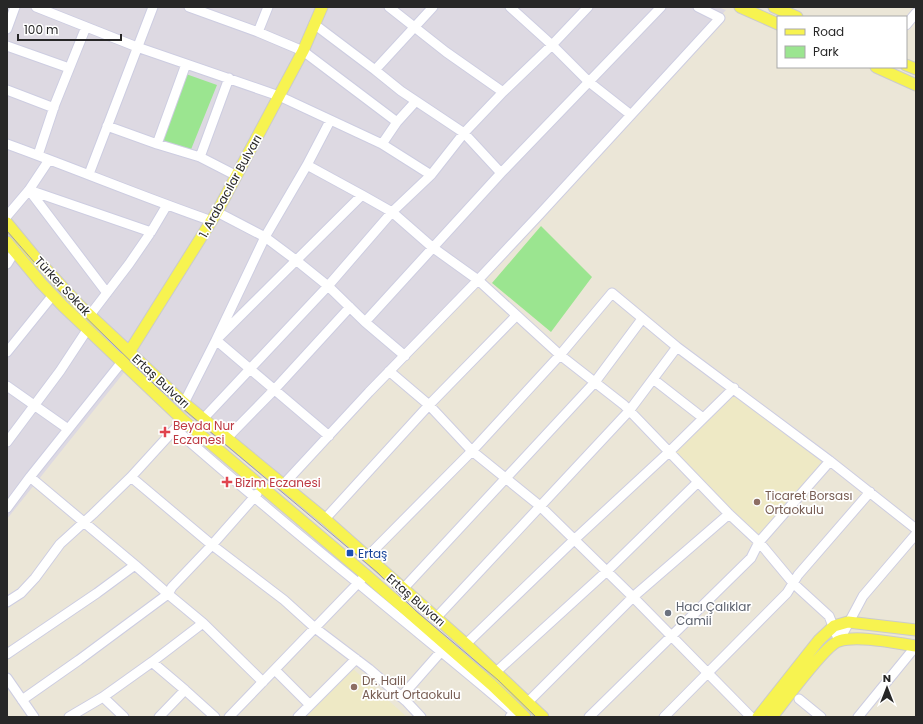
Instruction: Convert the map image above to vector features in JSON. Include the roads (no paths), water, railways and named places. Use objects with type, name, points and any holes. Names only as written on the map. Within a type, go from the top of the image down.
[{"type":"main road","name":"1. Arabacılar Bulvarı","points":[[125,354],[215,217],[303,51],[322,7]]},
{"type":"main road","points":[[740,7],[777,24]]},
{"type":"main road","points":[[774,7],[795,16]]},
{"type":"main road","points":[[878,68],[916,85]]},
{"type":"main road","name":"Türker Sokak","points":[[7,223],[35,257],[125,354]]},
{"type":"main road","name":"Türker Sokak","points":[[7,242],[53,295],[114,354]]},
{"type":"main road","name":"Ertaş Bulvarı","points":[[114,354],[125,354],[325,519],[466,644],[543,717]]},
{"type":"main road","name":"Ertaş Bulvarı","points":[[125,354],[182,420],[366,575],[444,649],[492,685],[517,714]]},
{"type":"main road","points":[[758,717],[819,640],[834,626],[848,622],[916,630]]},
{"type":"main road","points":[[772,717],[824,652],[839,641],[857,638],[916,646]]},
{"type":"street","points":[[7,29],[15,7]]},
{"type":"street","points":[[36,7],[137,47],[279,96],[382,144],[431,175]]},
{"type":"street","points":[[89,174],[153,7]]},
{"type":"street","points":[[189,7],[258,32],[303,51],[397,122]]},
{"type":"street","points":[[258,32],[268,7]]},
{"type":"street","points":[[389,7],[446,52],[503,92]]},
{"type":"street","points":[[375,70],[434,7]]},
{"type":"street","points":[[510,7],[552,45],[589,82],[631,115]]},
{"type":"street","points":[[203,419],[249,368],[328,286],[392,212],[431,175],[464,133],[588,7]]},
{"type":"street","points":[[365,322],[501,173],[660,7]]},
{"type":"street","points":[[283,485],[478,280],[720,18],[698,7]]},
{"type":"street","points":[[907,24],[916,13]]},
{"type":"street","points":[[314,24],[401,91],[433,114],[464,133],[501,173]]},
{"type":"street","points":[[38,155],[69,68],[86,27]]},
{"type":"street","points":[[7,46],[69,68]]},
{"type":"street","points":[[157,144],[186,64]]},
{"type":"street","points":[[200,157],[229,78]]},
{"type":"street","points":[[7,90],[54,108]]},
{"type":"street","points":[[382,144],[397,122],[416,101]]},
{"type":"street","points":[[184,403],[265,237],[307,165],[330,121]]},
{"type":"street","points":[[107,126],[157,144],[200,157],[237,176]]},
{"type":"street","points":[[7,144],[167,205],[215,217],[265,237],[328,286],[365,322],[405,356]]},
{"type":"street","points":[[7,216],[29,190],[49,160]]},
{"type":"street","points":[[307,165],[392,212],[432,247],[478,280],[560,355],[624,405],[729,514],[759,542],[794,584],[829,616],[839,641]]},
{"type":"street","points":[[29,190],[151,232]]},
{"type":"street","points":[[29,190],[107,293]]},
{"type":"street","points":[[216,340],[362,195]]},
{"type":"street","points":[[90,315],[151,232],[167,205]]},
{"type":"street","points":[[7,264],[15,252]]},
{"type":"street","points":[[367,557],[472,451],[560,355],[612,293],[677,347],[830,461],[916,530]]},
{"type":"street","points":[[7,352],[53,295]]},
{"type":"street","points":[[227,438],[274,390],[350,307]]},
{"type":"street","points":[[325,519],[429,405],[516,316]]},
{"type":"street","points":[[403,589],[595,382],[642,319]]},
{"type":"street","points":[[7,442],[60,371],[88,330]]},
{"type":"street","points":[[216,340],[328,436]]},
{"type":"street","points":[[436,618],[629,411],[677,347]]},
{"type":"street","name":"1. Arabacılar Bulvarı","points":[[7,508],[125,354]]},
{"type":"street","points":[[390,371],[429,405],[472,451],[540,506],[607,571],[751,717]]},
{"type":"street","points":[[653,378],[703,418]]},
{"type":"street","points":[[7,386],[68,429]]},
{"type":"street","points":[[466,644],[669,452],[734,388]]},
{"type":"street","points":[[7,602],[21,593],[35,578],[60,544],[131,477],[182,420]]},
{"type":"street","points":[[174,429],[358,584],[444,649],[401,697]]},
{"type":"street","points":[[589,717],[751,558],[759,542],[830,461]]},
{"type":"street","points":[[30,477],[203,623],[263,682]]},
{"type":"street","points":[[131,477],[212,545],[284,600],[315,628],[356,659],[422,717]]},
{"type":"street","points":[[496,672],[607,571],[698,482]]},
{"type":"street","points":[[22,700],[168,594],[172,587],[212,545],[262,487]]},
{"type":"street","points":[[664,717],[787,593],[794,584],[798,575],[870,492]]},
{"type":"street","points":[[528,702],[633,597],[729,514]]},
{"type":"street","points":[[839,641],[863,596],[916,534]]},
{"type":"street","points":[[7,654],[97,593],[135,565]]},
{"type":"street","points":[[233,716],[263,682],[366,575]]},
{"type":"street","points":[[69,717],[103,697],[203,623]]},
{"type":"street","points":[[858,717],[916,646]]},
{"type":"street","points":[[298,717],[356,659]]},
{"type":"street","points":[[152,662],[215,717]]},
{"type":"street","points":[[275,670],[310,705]]},
{"type":"street","points":[[7,678],[34,717]]},
{"type":"street","points":[[159,717],[185,690]]},
{"type":"street","points":[[103,697],[124,717]]},
{"type":"street","points":[[799,699],[821,717]]},
{"type":"tram line","points":[[7,231],[62,294],[156,386],[378,573],[416,611],[498,680],[536,717]]},
{"type":"place","name":"Beyda Nur Eczanesi","points":[[165,432]]},
{"type":"place","name":"Bizim Eczanesi","points":[[227,482]]},
{"type":"place","name":"Ticaret Borsası Ortaokulu","points":[[757,502]]},
{"type":"place","name":"Ertaş","points":[[350,553]]},
{"type":"place","name":"Hacı Çalıklar Camii","points":[[668,613]]},
{"type":"place","name":"Dr. Halil Akkurt Ortaokulu","points":[[354,687]]}]
